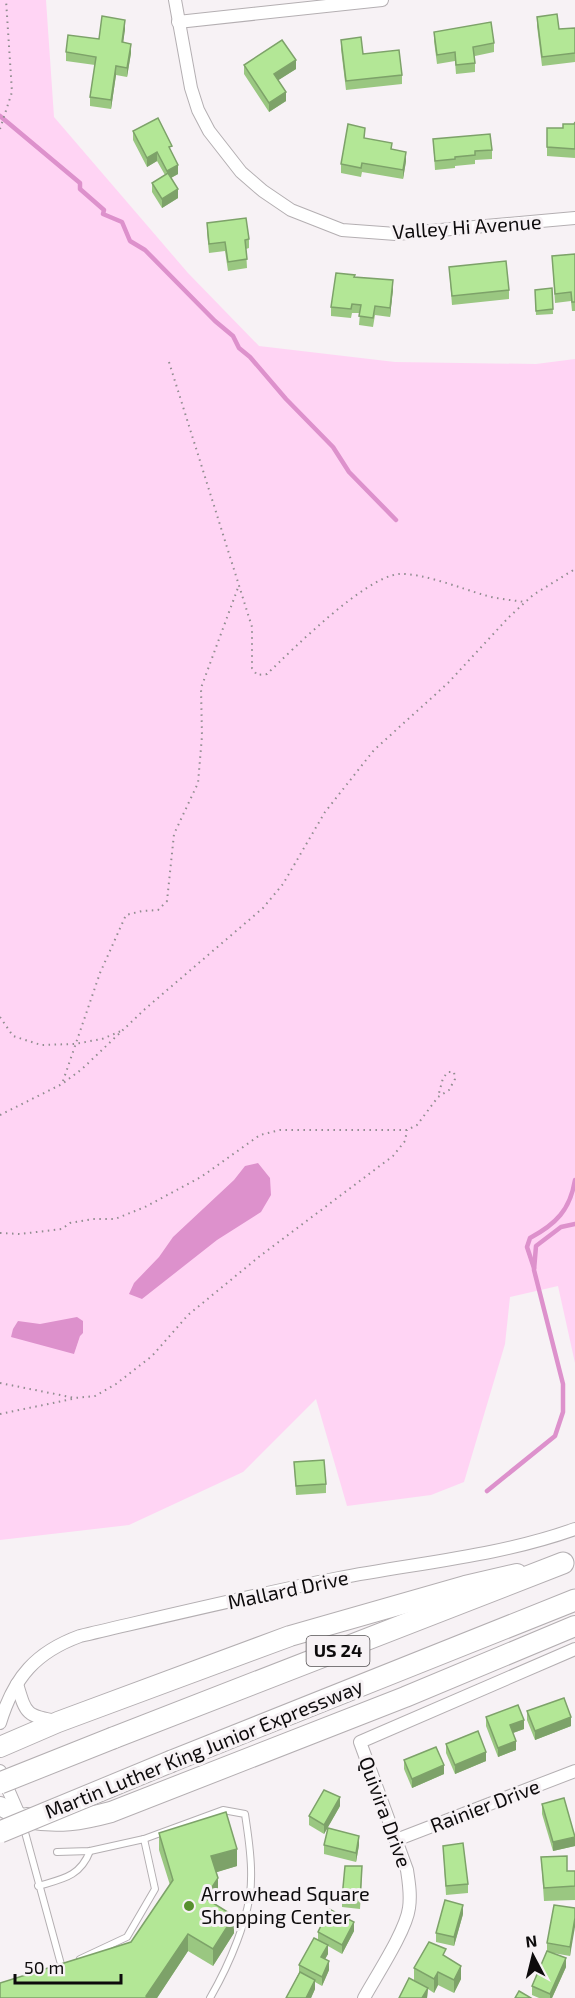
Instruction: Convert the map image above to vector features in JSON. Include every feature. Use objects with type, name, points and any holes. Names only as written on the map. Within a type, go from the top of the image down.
[{"type":"highway","points":[[0,1747],[58,1722],[290,1636],[465,1586],[569,1561]]},
{"type":"highway","name":"Martin Luther King Junior Expressway","points":[[0,1775],[113,1738],[569,1561]]},
{"type":"highway","name":"Martin Luther King Junior Expressway","points":[[0,1832],[575,1600]]},
{"type":"highway","points":[[20,1817],[46,1822],[80,1821],[111,1812],[405,1697],[575,1626]]},
{"type":"main road","points":[[0,1806],[20,1817]]},
{"type":"street","name":"Valley Hi Avenue","points":[[175,0],[191,88],[198,110],[209,131],[241,172],[263,191],[291,210],[342,230],[396,234],[575,218]]},
{"type":"street","points":[[178,22],[382,0]]},
{"type":"street","name":"Mallard Drive","points":[[0,1723],[10,1696],[26,1671],[50,1649],[80,1636],[290,1588],[542,1541],[575,1529]]},
{"type":"street","name":"Quivira Drive","points":[[364,1998],[402,1930],[409,1910],[410,1890],[407,1870],[360,1742],[575,1649]]},
{"type":"street","points":[[17,1684],[23,1705],[28,1713],[58,1722]]},
{"type":"street","name":"Rainier Drive","points":[[396,1840],[575,1771]]},
{"type":"street","points":[[0,1775],[20,1817]]},
{"type":"lane","points":[[57,1852],[90,1851],[144,1839],[223,1810],[245,1814],[251,1881],[246,1911],[227,1968],[210,1998]]},
{"type":"lane","points":[[20,1817],[62,1968]]},
{"type":"lane","points":[[51,1971],[127,1937],[155,1889],[144,1839]]},
{"type":"lane","points":[[38,1886],[73,1875],[85,1863],[90,1851]]},
{"type":"path","points":[[0,129],[12,92],[6,0]]},
{"type":"path","points":[[170,363],[252,627],[252,668],[257,675],[267,674],[346,603],[380,581],[399,574],[436,580],[486,596],[525,602]]},
{"type":"path","points":[[0,1115],[62,1084],[82,1069],[145,1009],[263,908],[283,884],[325,812],[374,750],[448,683],[525,602],[575,569]]},
{"type":"path","points":[[62,1084],[100,973],[126,915],[158,910],[167,901],[174,834],[198,783],[202,736],[201,688],[240,584]]},
{"type":"path","points":[[0,1017],[13,1036],[41,1045],[74,1044],[102,1039],[123,1030]]},
{"type":"path","points":[[0,1233],[20,1234],[62,1228],[70,1223],[93,1219],[115,1219],[145,1208],[201,1177],[260,1135],[280,1130],[407,1130],[417,1125],[438,1097],[449,1090],[455,1079],[454,1072],[448,1072],[443,1078],[438,1097]]},
{"type":"path","points":[[0,1414],[95,1396],[116,1384],[152,1356],[188,1316],[260,1256],[393,1156],[405,1141],[407,1130]]},
{"type":"path","points":[[0,1383],[75,1398]]},
{"type":"shaded area","points":[[0,0],[46,0],[54,117],[188,273],[259,346],[395,362],[536,364],[575,359],[575,1363],[558,1286],[510,1297],[505,1344],[464,1482],[431,1495],[347,1506],[316,1399],[243,1472],[129,1525],[0,1540]]},
{"type":"shaded area","points":[[258,1163],[270,1178],[271,1195],[261,1212],[217,1240],[142,1299],[129,1294],[134,1283],[159,1257],[173,1237],[234,1180],[245,1166]]},
{"type":"shaded area","points":[[77,1317],[83,1321],[83,1333],[74,1354],[11,1337],[18,1321],[40,1324]]},
{"type":"building","points":[[557,14],[559,29],[575,28],[575,53],[542,57],[537,17]]},
{"type":"building","points":[[102,16],[125,20],[122,42],[131,44],[127,68],[116,66],[111,100],[90,97],[96,57],[66,52],[68,35],[99,39]]},
{"type":"building","points":[[491,22],[494,43],[473,47],[475,63],[456,65],[455,52],[437,55],[434,32]]},
{"type":"building","points":[[361,37],[363,54],[399,50],[402,75],[346,81],[341,40]]},
{"type":"building","points":[[282,40],[296,60],[274,74],[286,92],[269,103],[244,65]]},
{"type":"building","points":[[158,118],[172,146],[169,147],[178,165],[167,171],[157,152],[147,158],[133,131]]},
{"type":"building","points":[[575,122],[575,149],[547,147],[547,128],[563,128],[563,124],[574,124]]},
{"type":"building","points":[[348,124],[365,128],[364,138],[392,143],[391,149],[406,152],[403,170],[362,163],[361,168],[341,164]]},
{"type":"building","points":[[490,134],[492,150],[475,151],[475,155],[435,161],[433,139]]},
{"type":"building","points":[[168,173],[178,189],[162,199],[152,183]]},
{"type":"building","points":[[246,218],[249,239],[245,240],[247,259],[228,262],[225,242],[209,244],[207,223]]},
{"type":"building","points":[[575,254],[575,302],[572,302],[571,292],[555,294],[552,256]]},
{"type":"building","points":[[506,261],[509,290],[452,296],[449,267]]},
{"type":"building","points":[[336,273],[393,280],[390,308],[375,306],[373,318],[359,316],[361,305],[352,304],[351,309],[331,307]]},
{"type":"building","points":[[552,288],[553,309],[536,311],[535,290]]},
{"type":"building","points":[[324,1460],[326,1484],[296,1486],[294,1462]]},
{"type":"building","points":[[564,1698],[571,1717],[535,1731],[527,1711]]},
{"type":"building","points":[[518,1705],[524,1720],[510,1725],[516,1741],[498,1748],[486,1717]]},
{"type":"building","points":[[478,1731],[486,1752],[455,1765],[446,1744]]},
{"type":"building","points":[[436,1747],[444,1765],[412,1779],[404,1760]]},
{"type":"building","points":[[324,1790],[340,1797],[324,1825],[309,1816]]},
{"type":"building","points":[[564,1798],[575,1837],[553,1842],[542,1804]]},
{"type":"building","name":"Arrowhead Square Shopping Center","points":[[226,1812],[237,1849],[211,1856],[218,1878],[205,1898],[234,1916],[213,1949],[188,1934],[146,1996],[147,1998],[0,1998],[0,1983],[131,1942],[173,1880],[159,1833]]},
{"type":"building","points":[[328,1828],[359,1836],[356,1853],[324,1845]]},
{"type":"building","points":[[463,1843],[468,1884],[446,1886],[443,1846]]},
{"type":"building","points":[[567,1856],[567,1871],[575,1871],[575,1886],[544,1888],[541,1857]]},
{"type":"building","points":[[345,1866],[362,1866],[360,1900],[342,1898]]},
{"type":"building","points":[[445,1900],[463,1905],[454,1937],[436,1933]]},
{"type":"building","points":[[554,1905],[575,1908],[570,1947],[547,1943]]},
{"type":"building","points":[[329,1909],[354,1922],[342,1945],[318,1932]]},
{"type":"building","points":[[314,1938],[328,1945],[321,1957],[329,1961],[322,1977],[299,1965]]},
{"type":"building","points":[[429,1942],[446,1949],[443,1955],[461,1966],[454,1980],[438,1972],[434,1979],[414,1968]]},
{"type":"building","points":[[547,1951],[566,1958],[550,1994],[532,1986]]},
{"type":"building","points":[[300,1972],[315,1980],[306,1998],[286,1998]]},
{"type":"building","points":[[409,1978],[428,1988],[422,1998],[399,1998]]},
{"type":"building","points":[[519,1991],[531,1998],[515,1998]]},
{"type":"waterway","points":[[0,116],[80,183],[80,189],[104,210],[103,214],[122,222],[130,241],[145,250],[215,321],[233,336],[239,348],[333,447],[349,472],[396,520]]},
{"type":"waterway","points":[[534,1268],[527,1247],[530,1238],[560,1215],[570,1200],[575,1180]]},
{"type":"waterway","points":[[487,1491],[555,1436],[563,1412],[563,1384],[534,1270],[536,1246],[561,1227],[575,1224]]},
{"type":"place","name":"Arrowhead Square Shopping Center","points":[[189,1906]]}]
